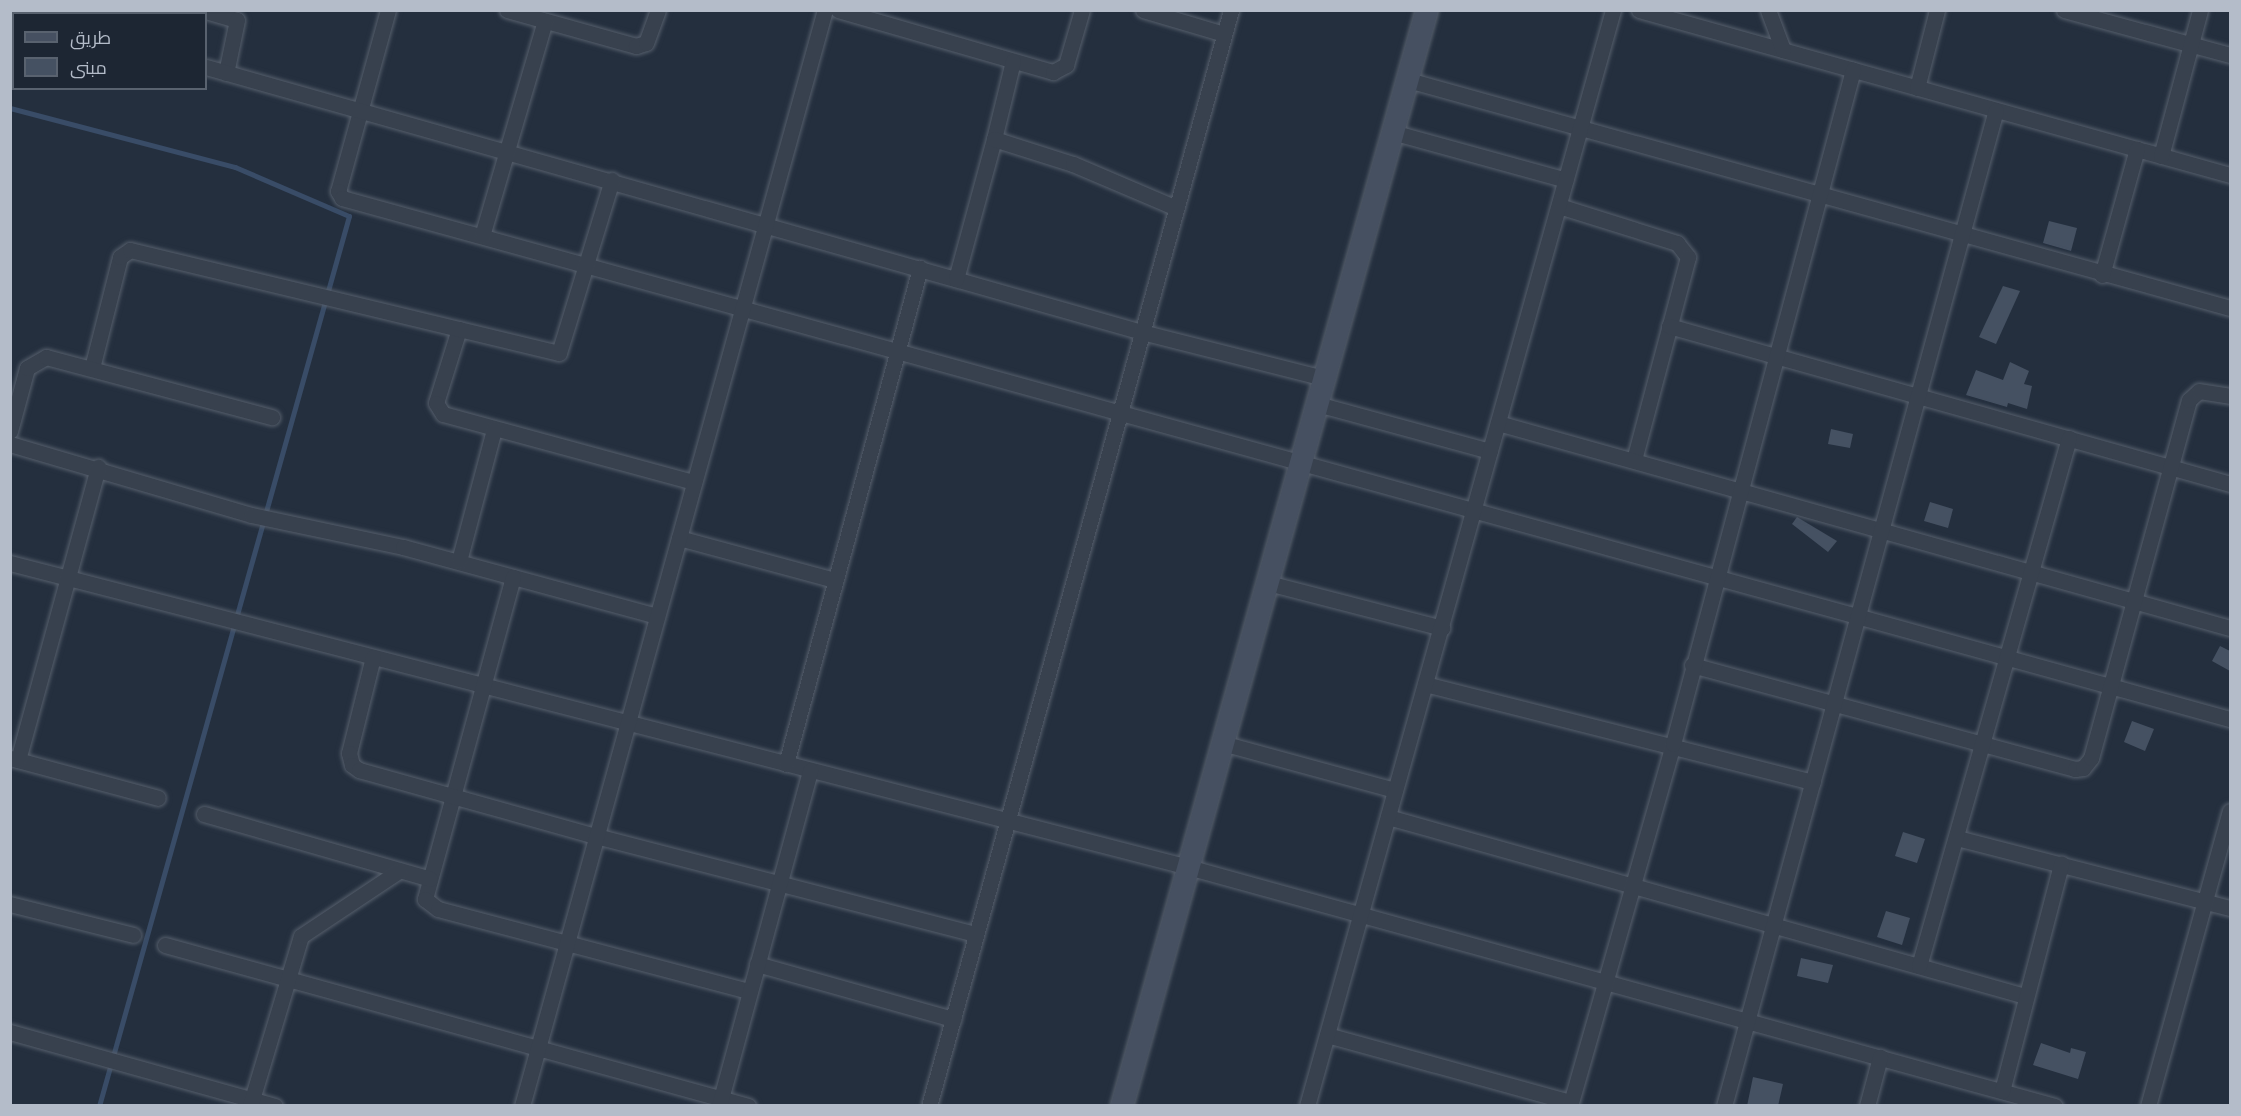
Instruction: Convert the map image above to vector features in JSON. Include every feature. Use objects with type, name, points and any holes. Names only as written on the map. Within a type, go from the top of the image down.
[{"type":"street","points":[[202,10],[237,20],[226,73]]},
{"type":"street","points":[[388,10],[338,191],[342,198],[897,353],[1301,461],[2230,718]]},
{"type":"street","points":[[507,10],[636,46],[646,43],[658,10]]},
{"type":"street","points":[[522,1106],[825,10]]},
{"type":"street","points":[[837,10],[1053,72],[1066,65],[1082,10]]},
{"type":"street","points":[[1143,10],[1224,34]]},
{"type":"street","points":[[929,1106],[1231,10]]},
{"type":"street","points":[[1122,1106],[1426,10]]},
{"type":"street","points":[[1307,1106],[1613,10]]},
{"type":"street","points":[[1639,10],[2230,175]]},
{"type":"street","points":[[1768,10],[1783,51]]},
{"type":"street","points":[[1917,88],[1937,10]]},
{"type":"street","points":[[2064,10],[2230,55]]},
{"type":"street","points":[[2161,156],[2200,10]]},
{"type":"street","points":[[482,236],[545,21]]},
{"type":"street","points":[[956,279],[1013,61]]},
{"type":"street","points":[[207,67],[360,112],[612,180],[1142,332],[1324,378]]},
{"type":"street","points":[[1327,1035],[1571,1104],[1673,744],[1715,576],[1853,70]]},
{"type":"street","points":[[1408,80],[1964,234],[2102,275],[2230,308]]},
{"type":"street","points":[[1724,1106],[1996,110]]},
{"type":"street","points":[[1392,132],[1566,180]]},
{"type":"street","points":[[994,139],[1073,164],[1176,208]]},
{"type":"street","points":[[2102,275],[2137,149]]},
{"type":"street","points":[[92,368],[120,257],[130,250],[559,353],[588,266],[612,180]]},
{"type":"street","points":[[1559,206],[1677,243],[1688,257],[1634,460]]},
{"type":"street","points":[[786,764],[920,268]]},
{"type":"street","points":[[1669,326],[2230,484]]},
{"type":"street","points":[[459,329],[436,403],[438,411],[494,429],[694,482]]},
{"type":"street","points":[[10,431],[27,368],[36,360],[46,357],[272,417]]},
{"type":"street","points":[[1692,664],[2074,769],[2083,768],[2091,758],[2188,400],[2199,391],[2230,396]]},
{"type":"street","points":[[1317,404],[1490,451]]},
{"type":"street","points":[[1498,423],[2230,628]]},
{"type":"street","points":[[459,561],[494,429]]},
{"type":"street","points":[[1919,966],[1985,743],[2069,438]]},
{"type":"street","points":[[10,444],[98,467],[251,515],[459,561],[657,616]]},
{"type":"street","points":[[98,467],[14,759],[158,798]]},
{"type":"street","points":[[679,538],[835,580]]},
{"type":"street","points":[[10,563],[1188,867],[2055,1106]]},
{"type":"street","points":[[513,577],[425,899],[430,906],[749,991]]},
{"type":"street","points":[[1268,583],[1442,628]]},
{"type":"street","points":[[374,657],[350,753],[352,765],[454,797],[596,837],[976,934]]},
{"type":"street","points":[[1425,684],[1673,744],[1813,782]]},
{"type":"street","points":[[1222,743],[1395,790]]},
{"type":"street","points":[[720,1102],[810,770]]},
{"type":"street","points":[[2148,1106],[2230,811]]},
{"type":"street","points":[[204,814],[430,879]]},
{"type":"street","points":[[1388,817],[1772,927],[2025,996]]},
{"type":"street","points":[[1957,838],[2230,908]]},
{"type":"street","points":[[2002,1091],[2061,864]]},
{"type":"street","points":[[251,1102],[286,978],[301,936],[399,871]]},
{"type":"street","points":[[10,904],[133,935]]},
{"type":"street","points":[[165,945],[538,1048],[720,1102],[748,1106]]},
{"type":"street","points":[[758,964],[953,1018]]},
{"type":"street","points":[[10,1032],[251,1102],[275,1106]]},
{"type":"street","points":[[1867,1106],[1880,1057]]},
{"type":"building","points":[[2049,221],[2077,228],[2071,251],[2043,243]]},
{"type":"building","points":[[2003,286],[2020,291],[1996,344],[1979,337]]},
{"type":"building","points":[[2010,362],[2029,371],[2024,384],[2032,386],[2027,409],[2008,403],[2007,407],[1966,395],[1976,370],[2003,380]]},
{"type":"building","points":[[1831,429],[1853,434],[1850,448],[1828,444]]},
{"type":"building","points":[[1930,502],[1953,509],[1948,528],[1924,521]]},
{"type":"building","points":[[1797,517],[1837,541],[1828,552],[1792,524]]},
{"type":"building","points":[[2220,646],[2230,651],[2230,671],[2212,661]]},
{"type":"building","points":[[2132,721],[2154,729],[2145,751],[2124,742]]},
{"type":"building","points":[[1903,832],[1925,839],[1917,863],[1895,856]]},
{"type":"building","points":[[1886,911],[1910,918],[1902,945],[1877,937]]},
{"type":"building","points":[[1801,958],[1833,965],[1828,983],[1797,976]]},
{"type":"building","points":[[2041,1043],[2070,1053],[2071,1048],[2086,1052],[2078,1079],[2033,1065]]},
{"type":"building","points":[[1753,1077],[1783,1084],[1778,1106],[1747,1106]]},
{"type":"waterway","points":[[10,108],[235,167],[349,216],[99,1106]]}]
